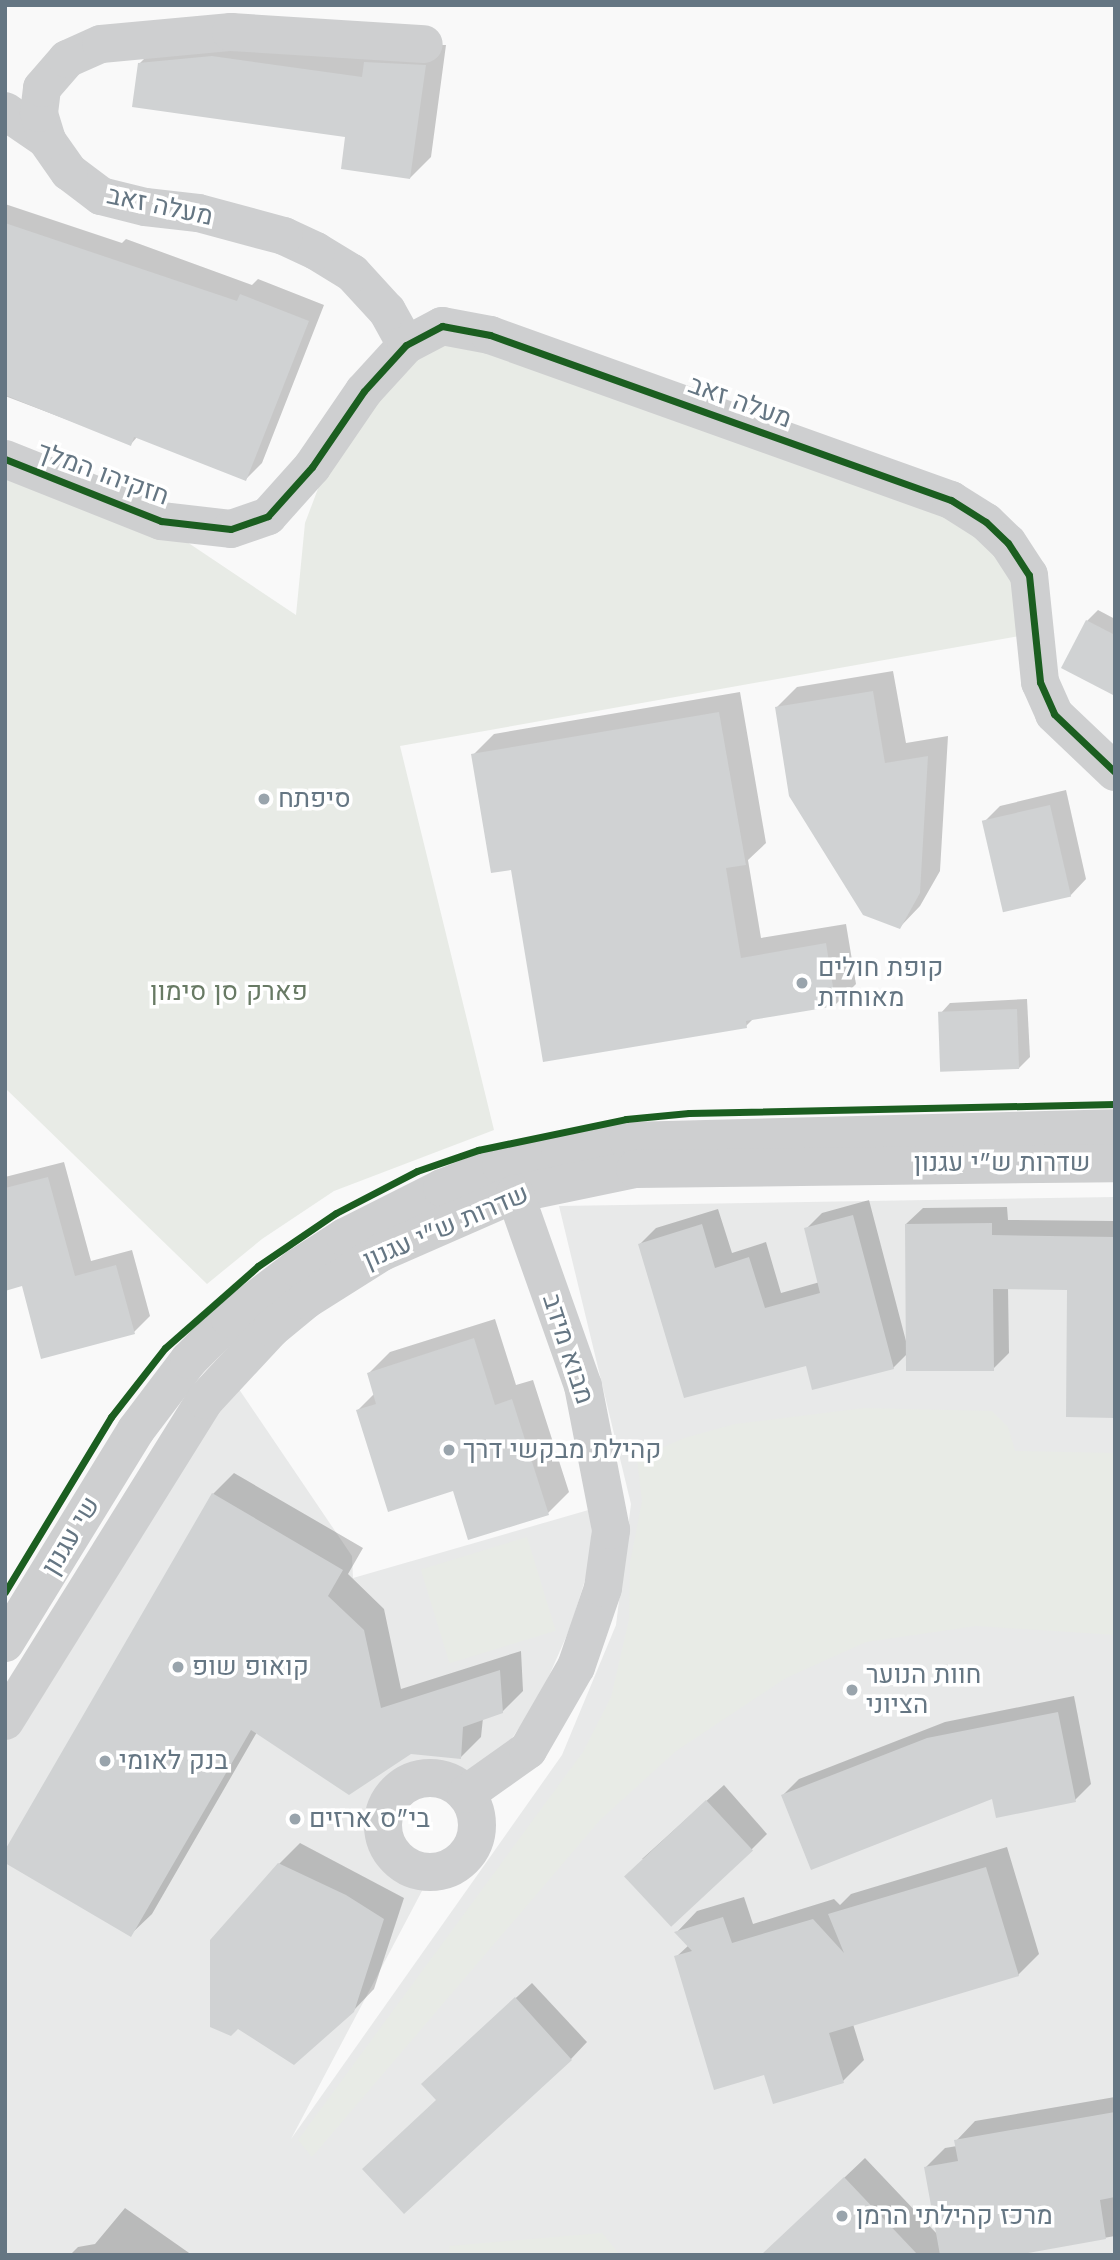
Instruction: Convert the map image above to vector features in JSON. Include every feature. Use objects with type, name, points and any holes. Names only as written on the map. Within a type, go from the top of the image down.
[{"type":"street","name":"מעלה זאב","points":[[406,345],[387,311],[352,273],[316,251],[284,236],[198,213],[145,207],[101,196],[69,172],[47,140],[39,113],[42,88],[67,59],[101,44],[231,32],[424,44]]},
{"type":"street","points":[[5,111],[47,140]]},
{"type":"street","name":"מעלה זאב","points":[[268,516],[312,467],[364,391],[406,345],[442,326],[490,335],[951,500],[1008,543],[1029,575],[1040,682],[1054,714],[1072,735],[1115,772]]},
{"type":"street","name":"חזקיהו המלך","points":[[5,460],[161,521],[231,529],[268,516]]},
{"type":"street","name":"שדרות ש\"י עגנון","points":[[136,1430],[189,1360],[258,1297],[345,1237],[442,1188],[501,1165],[560,1150],[653,1140],[1115,1128]]},
{"type":"street","name":"שדרות ש\"י עגנון","points":[[5,1721],[183,1431],[246,1355],[280,1321],[341,1275],[427,1230],[515,1194],[584,1176],[702,1165],[1115,1163]]},
{"type":"street","name":"מבוא מידב","points":[[466,1794],[527,1750],[576,1667],[603,1588],[611,1530],[583,1386],[515,1194]]},
{"type":"street","name":"שי עגנון","points":[[5,1643],[136,1430]]},
{"type":"shaded area","name":"חוות הנוער הציוני","points":[[1115,1197],[1115,2255],[5,2255],[5,1720],[228,1373],[352,1556],[353,1578],[592,1509],[591,1561],[570,1628],[538,1701],[500,1755],[467,1777],[418,1765],[391,1781],[372,1803],[371,1836],[386,1869],[423,1889],[291,2139],[562,1755],[616,1625],[631,1504],[559,1206]]},
{"type":"green space","name":"פארק סן סימון","points":[[468,340],[955,513],[990,537],[1012,582],[1025,635],[400,746],[494,1130],[334,1191],[262,1239],[207,1284],[5,1088],[5,470],[184,540],[296,615],[305,523],[327,465],[407,354]]},
{"type":"green space","points":[[864,1408],[992,1411],[1008,1427],[1015,1451],[1115,1453],[1115,1635],[976,1626],[866,1642],[786,1678],[676,1751],[600,1820],[312,2157],[298,2140],[583,1752],[611,1697],[629,1619],[630,1563],[642,1501],[637,1459],[684,1438],[735,1424]]},
{"type":"green space","points":[[527,1537],[556,1631],[450,1663],[421,1569]]},
{"type":"green space","points":[[602,2233],[620,2255],[450,2255],[449,2246]]},
{"type":"building","points":[[212,56],[362,77],[364,62],[426,65],[410,179],[341,169],[345,137],[132,107],[138,63]]},
{"type":"building","points":[[5,223],[237,301],[240,294],[309,321],[246,481],[134,437],[131,446],[5,395]]},
{"type":"building","points":[[1086,620],[1115,635],[1115,696],[1061,668]]},
{"type":"building","points":[[873,691],[885,763],[928,756],[920,893],[900,929],[863,915],[789,796],[775,707]]},
{"type":"building","points":[[719,712],[746,865],[726,868],[741,958],[826,943],[836,1006],[746,1021],[747,1028],[543,1062],[511,870],[491,873],[471,754]]},
{"type":"building","points":[[1050,805],[1071,897],[1003,912],[982,821]]},
{"type":"building","points":[[1017,1009],[1019,1069],[940,1072],[938,1012]]},
{"type":"building","points":[[48,1177],[75,1276],[116,1265],[135,1334],[41,1359],[22,1286],[5,1291],[5,1188]]},
{"type":"building","points":[[853,1215],[894,1369],[812,1390],[806,1366],[684,1398],[638,1244],[702,1224],[715,1268],[749,1257],[765,1308],[820,1293],[804,1228]]},
{"type":"building","points":[[992,1223],[992,1235],[1115,1237],[1115,1418],[1066,1417],[1067,1290],[993,1289],[994,1371],[906,1371],[905,1224]]},
{"type":"building","name":"קהילת מבקשי דרך","points":[[474,1338],[495,1405],[512,1399],[549,1515],[468,1540],[453,1491],[388,1512],[356,1410],[376,1404],[367,1373]]},
{"type":"building","points":[[212,1493],[343,1570],[328,1596],[364,1630],[381,1708],[500,1670],[503,1713],[463,1727],[461,1759],[411,1754],[349,1795],[251,1730],[131,1937],[5,1863],[5,1850]]},
{"type":"building","points":[[1058,1712],[1076,1802],[996,1818],[992,1799],[811,1870],[781,1795],[927,1738]]},
{"type":"building","points":[[706,1800],[753,1850],[671,1927],[624,1876]]},
{"type":"building","points":[[278,1863],[346,1895],[384,1919],[354,2012],[294,2065],[238,2029],[231,2036],[210,2027],[210,1940]]},
{"type":"building","points":[[986,1867],[1019,1976],[829,2033],[844,2083],[773,2104],[764,2075],[714,2090],[674,1956],[692,1951],[674,1932],[723,1917],[732,1943],[813,1919],[844,1953],[828,1914]]},
{"type":"building","points":[[515,1997],[572,2060],[404,2214],[362,2169],[436,2100],[421,2084]]},
{"type":"building","points":[[1115,2112],[1115,2197],[1100,2200],[1106,2239],[1017,2255],[940,2255],[924,2167],[958,2161],[954,2140]]},
{"type":"building","name":"מרכז קהילתי הרמן","points":[[844,2177],[918,2255],[761,2255]]},
{"type":"cycle path","points":[[5,459],[161,521],[231,529],[268,516],[312,467],[364,391],[406,345],[442,326],[490,335],[951,500],[986,522],[1008,543],[1029,575],[1040,682],[1054,714],[1115,772]]},
{"type":"cycle path","points":[[5,1592],[111,1417],[165,1348],[258,1266],[336,1213],[417,1171],[478,1150],[626,1119],[689,1113],[1115,1104]]},
{"type":"place","name":"סיפתח","points":[[264,799]]},
{"type":"place","name":"קופת חולים מאוחדת","points":[[802,983]]},
{"type":"place","name":"קהילת מבקשי דרך","points":[[449,1450]]},
{"type":"place","name":"קואופ שופ","points":[[178,1667]]},
{"type":"place","name":"חוות הנוער הציוני","points":[[852,1690]]},
{"type":"place","name":"בנק לאומי","points":[[105,1761]]},
{"type":"place","name":"בי\"ס ארזים","points":[[295,1819]]},
{"type":"place","name":"מרכז קהילתי הרמן","points":[[842,2216]]}]
